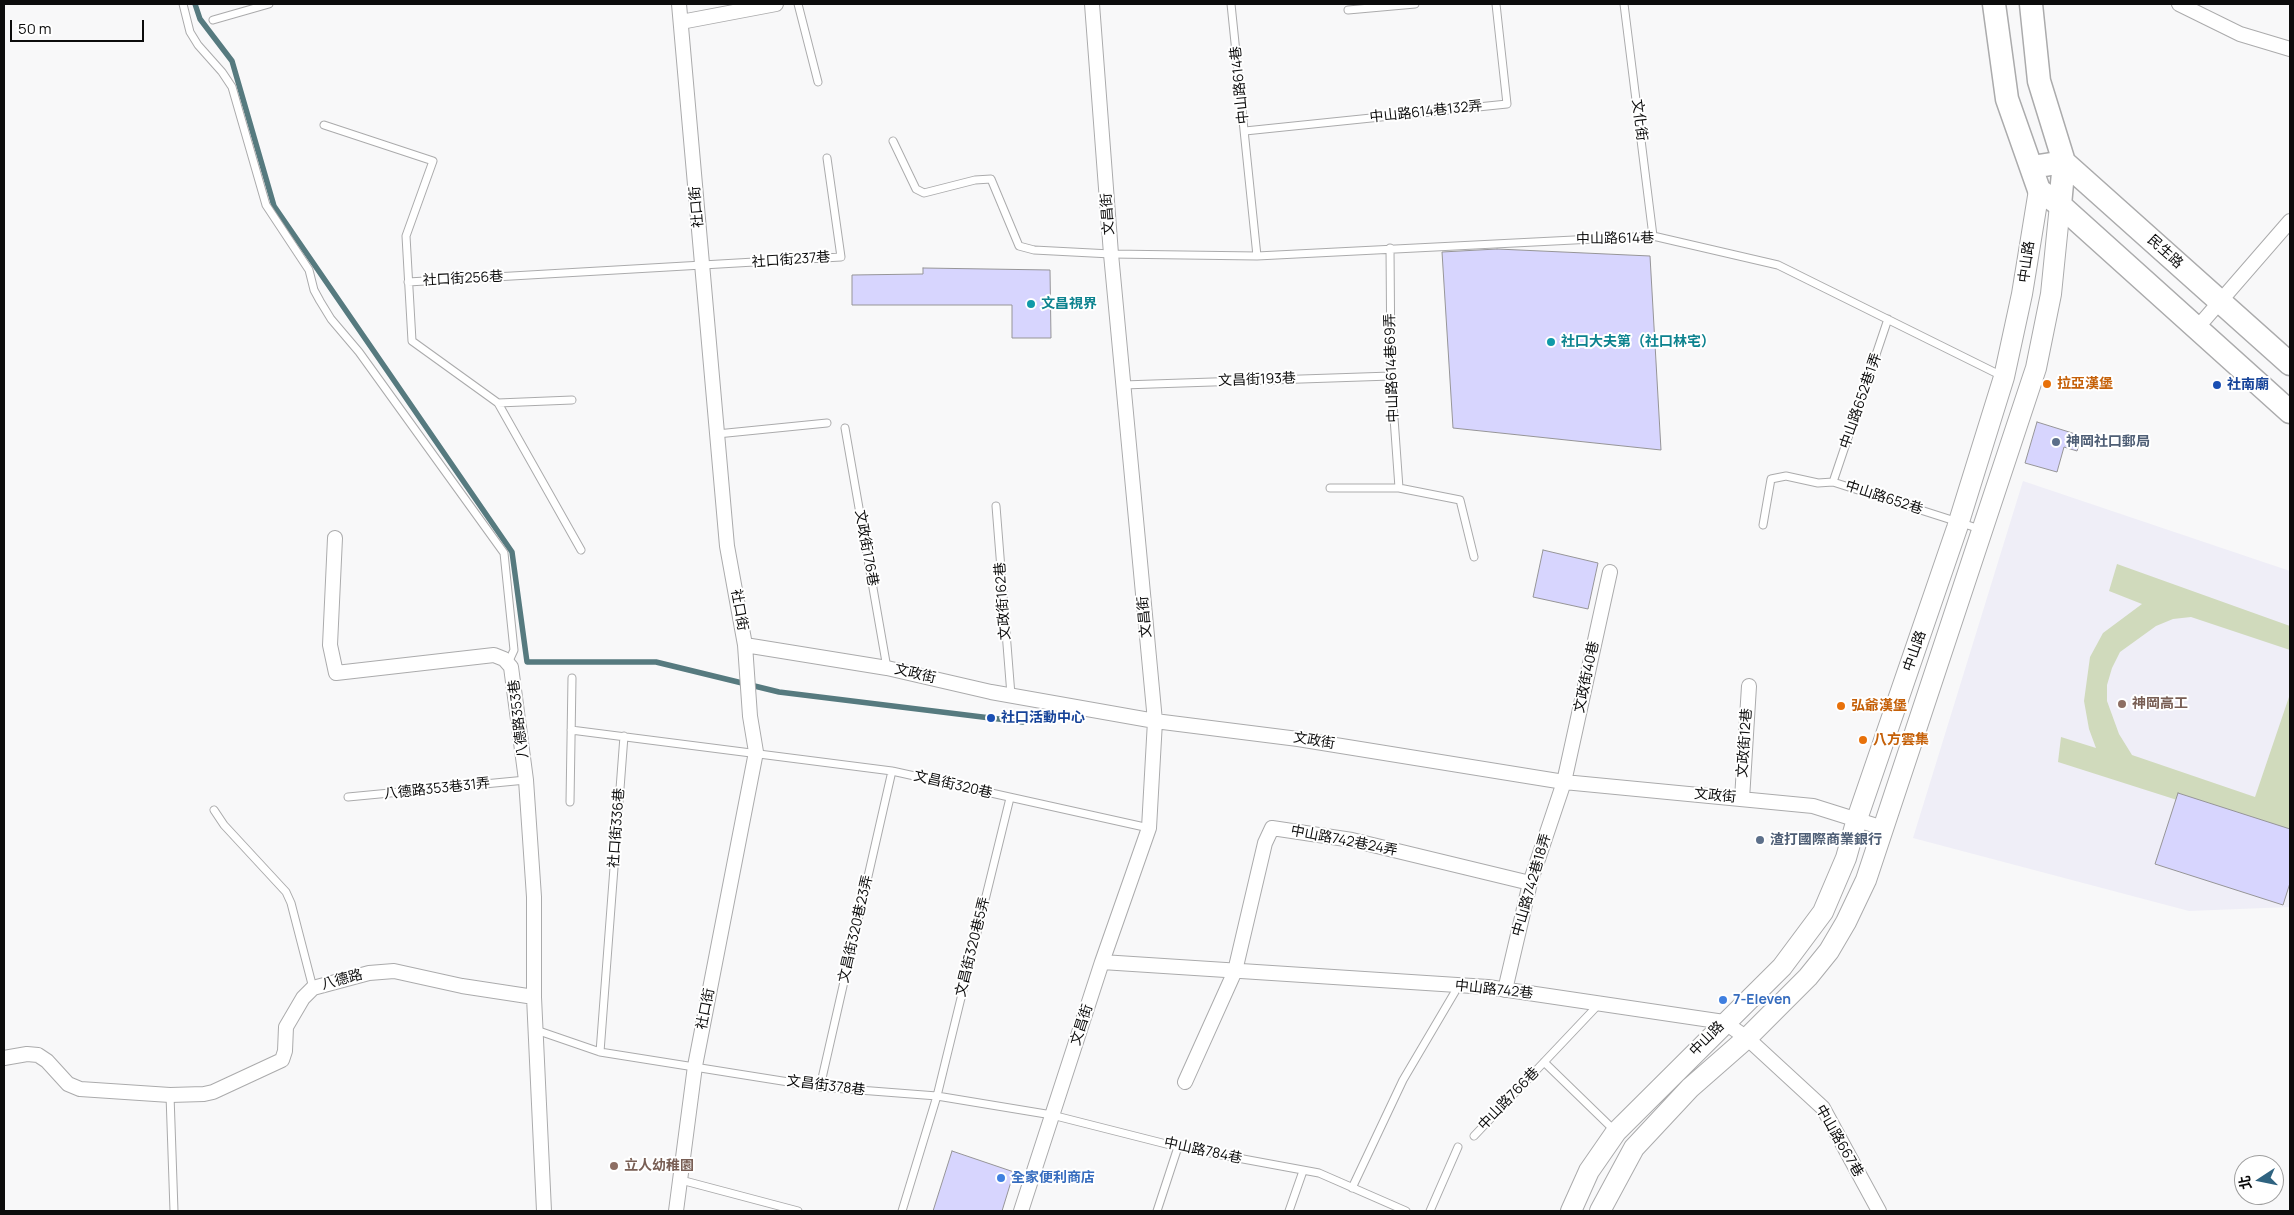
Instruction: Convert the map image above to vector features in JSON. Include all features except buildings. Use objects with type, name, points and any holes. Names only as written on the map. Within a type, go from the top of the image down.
[{"type":"main road","name":"中山路","points":[[1994,4],[2007,99],[2039,190]]},
{"type":"main road","name":"中山路","points":[[2031,4],[2039,81],[2064,162],[2060,205]]},
{"type":"main road","points":[[2032,167],[2064,162]]},
{"type":"main road","name":"民生路","points":[[2064,162],[2290,364]]},
{"type":"main road","points":[[2039,190],[2060,205],[2290,412]]},
{"type":"street","name":"社口街","points":[[676,1211],[695,1066],[756,752],[745,645],[727,546],[679,4]]},
{"type":"street","points":[[681,22],[776,4]]},
{"type":"street","name":"文昌街","points":[[1021,1211],[1102,962],[1149,828],[1155,721],[1122,385],[1092,4]]},
{"type":"street","points":[[2179,4],[2240,34],[2290,49]]},
{"type":"street","name":"中山路","points":[[1571,1211],[1589,1171],[1616,1132],[1782,966],[1823,912],[1846,858],[1857,819],[1959,522],[2004,377],[2022,294],[2039,190]]},
{"type":"street","name":"中山路","points":[[1600,1211],[1634,1148],[1690,1088],[1747,1038],[1808,977],[1829,951],[1846,922],[1866,880],[2036,368],[2051,294],[2060,205]]},
{"type":"street","points":[[2197,328],[2290,221]]},
{"type":"street","name":"八德路353巷","points":[[335,538],[330,645],[336,673],[494,655],[508,663],[513,673],[526,780],[534,897],[534,997]]},
{"type":"street","name":"文政街40巷","points":[[1564,782],[1610,572]]},
{"type":"street","name":"文政街","points":[[745,645],[887,668],[1011,695],[1155,721],[1298,739],[1564,782],[1813,806],[1883,828]]},
{"type":"street","name":"文政街12巷","points":[[1742,799],[1749,686]]},
{"type":"street","name":"中山路742巷18弄","points":[[1505,990],[1530,883],[1564,782]]},
{"type":"street","name":"中山路742巷24弄","points":[[1235,971],[1264,843],[1272,828],[1352,840],[1530,883]]},
{"type":"street","name":"中山路742巷","points":[[1102,962],[1459,985],[1505,990],[1724,1022],[1747,1038]]},
{"type":"street","name":"八德路","points":[[4,1058],[32,1054],[43,1057],[62,1079],[80,1090],[170,1095],[213,1092],[278,1063],[285,1051],[284,1036],[288,1023],[303,998],[313,988],[369,973],[394,971],[462,986],[534,997]]},
{"type":"street","points":[[1185,1082],[1235,971]]},
{"type":"street","points":[[534,997],[544,1211]]},
{"type":"street","name":"中山路667巷","points":[[1747,1038],[1823,1108],[1879,1211]]},
{"type":"lane","points":[[183,4],[190,32],[198,45],[216,64],[232,87],[266,205],[309,270],[314,290],[320,301],[331,319],[360,352],[504,553],[514,650],[508,663]]},
{"type":"lane","points":[[213,20],[269,4]]},
{"type":"lane","points":[[798,4],[818,82]]},
{"type":"lane","name":"中山路614巷","points":[[1231,4],[1257,256]]},
{"type":"lane","points":[[1348,10],[1415,4]]},
{"type":"lane","name":"中山路614巷132弄","points":[[1245,130],[1507,104],[1496,4]]},
{"type":"lane","name":"文化街","points":[[1624,4],[1653,236]]},
{"type":"lane","points":[[324,125],[433,161],[406,236],[408,282]]},
{"type":"lane","name":"中山路614巷","points":[[893,141],[916,189],[924,193],[975,180],[991,179],[1019,246],[1034,250],[1111,254],[1257,256],[1653,236],[1778,264],[2004,377]]},
{"type":"lane","name":"社口街237巷","points":[[702,267],[841,257],[827,158]]},
{"type":"lane","name":"中山路614巷69弄","points":[[1390,248],[1391,376],[1399,488]]},
{"type":"lane","name":"社口街256巷","points":[[581,550],[498,403],[412,340],[408,282],[702,267]]},
{"type":"lane","name":"中山路652巷1弄","points":[[1833,482],[1888,320]]},
{"type":"lane","name":"文昌街193巷","points":[[1122,385],[1391,376]]},
{"type":"lane","points":[[498,403],[572,400]]},
{"type":"lane","points":[[717,434],[827,423]]},
{"type":"lane","name":"文政街176巷","points":[[845,428],[887,668]]},
{"type":"lane","name":"中山路652巷","points":[[1763,525],[1771,479],[1786,476],[1818,483],[1833,482],[1982,530]]},
{"type":"lane","points":[[1330,488],[1399,488],[1460,500],[1474,557]]},
{"type":"lane","name":"文政街162巷","points":[[996,506],[1011,695]]},
{"type":"lane","points":[[570,802],[572,678]]},
{"type":"lane","points":[[571,730],[756,752]]},
{"type":"lane","name":"社口街336巷","points":[[600,1052],[624,736]]},
{"type":"lane","name":"文昌街320巷","points":[[756,752],[892,771],[1149,828]]},
{"type":"lane","name":"文昌街320巷23弄","points":[[820,1087],[892,771]]},
{"type":"lane","name":"八德路353巷31弄","points":[[348,797],[526,780]]},
{"type":"lane","name":"文昌街320巷5弄","points":[[902,1211],[937,1096],[1010,798]]},
{"type":"lane","points":[[214,810],[224,825],[286,892],[292,903],[313,988]]},
{"type":"lane","points":[[1352,1188],[1403,1080],[1459,985]]},
{"type":"lane","name":"中山路766巷","points":[[1474,1136],[1600,1004]]},
{"type":"lane","name":"文昌街378巷","points":[[536,1030],[600,1052],[820,1087],[937,1096],[1052,1115]]},
{"type":"lane","name":"中山路766巷","points":[[1544,1062],[1616,1132]]},
{"type":"lane","points":[[170,1095],[174,1211]]},
{"type":"lane","name":"中山路784巷","points":[[1052,1115],[1178,1147],[1320,1173],[1406,1211]]},
{"type":"lane","points":[[1157,1211],[1178,1147]]},
{"type":"lane","points":[[1430,1211],[1458,1147]]},
{"type":"lane","points":[[1289,1211],[1303,1171]]},
{"type":"lane","points":[[681,1180],[798,1211]]},
{"type":"shaded area","name":"神岡高工","points":[[2023,481],[2290,571],[2290,907],[2189,911],[1913,838]]},
{"type":"green space","points":[[2117,564],[2290,626],[2290,650],[2191,617],[2173,619],[2156,626],[2120,652],[2112,668],[2107,685],[2107,701],[2119,734],[2132,755],[2255,797],[2290,694],[2290,836],[2058,762],[2061,737],[2096,748],[2089,729],[2084,701],[2090,657],[2103,633],[2142,604],[2109,591]]},
{"type":"waterway","points":[[195,4],[200,19],[232,61],[274,206],[512,552],[527,662],[656,662],[779,692],[1023,722]]},
{"type":"place","name":"文昌視界","points":[[1031,304]]},
{"type":"place","name":"社口大夫第（社口林宅）","points":[[1551,342]]},
{"type":"place","name":"拉亞漢堡","points":[[2047,384]]},
{"type":"place","name":"社南廟","points":[[2217,385]]},
{"type":"place","name":"神岡社口郵局","points":[[2056,442]]},
{"type":"place","name":"神岡高工","points":[[2122,704]]},
{"type":"place","name":"弘爺漢堡","points":[[1841,706]]},
{"type":"place","name":"社口活動中心","points":[[991,718]]},
{"type":"place","name":"八方雲集","points":[[1863,740]]},
{"type":"place","name":"渣打國際商業銀行","points":[[1760,840]]},
{"type":"place","name":"7-Eleven","points":[[1723,1000]]},
{"type":"place","name":"立人幼稚園","points":[[614,1166]]},
{"type":"place","name":"全家便利商店","points":[[1001,1178]]}]
